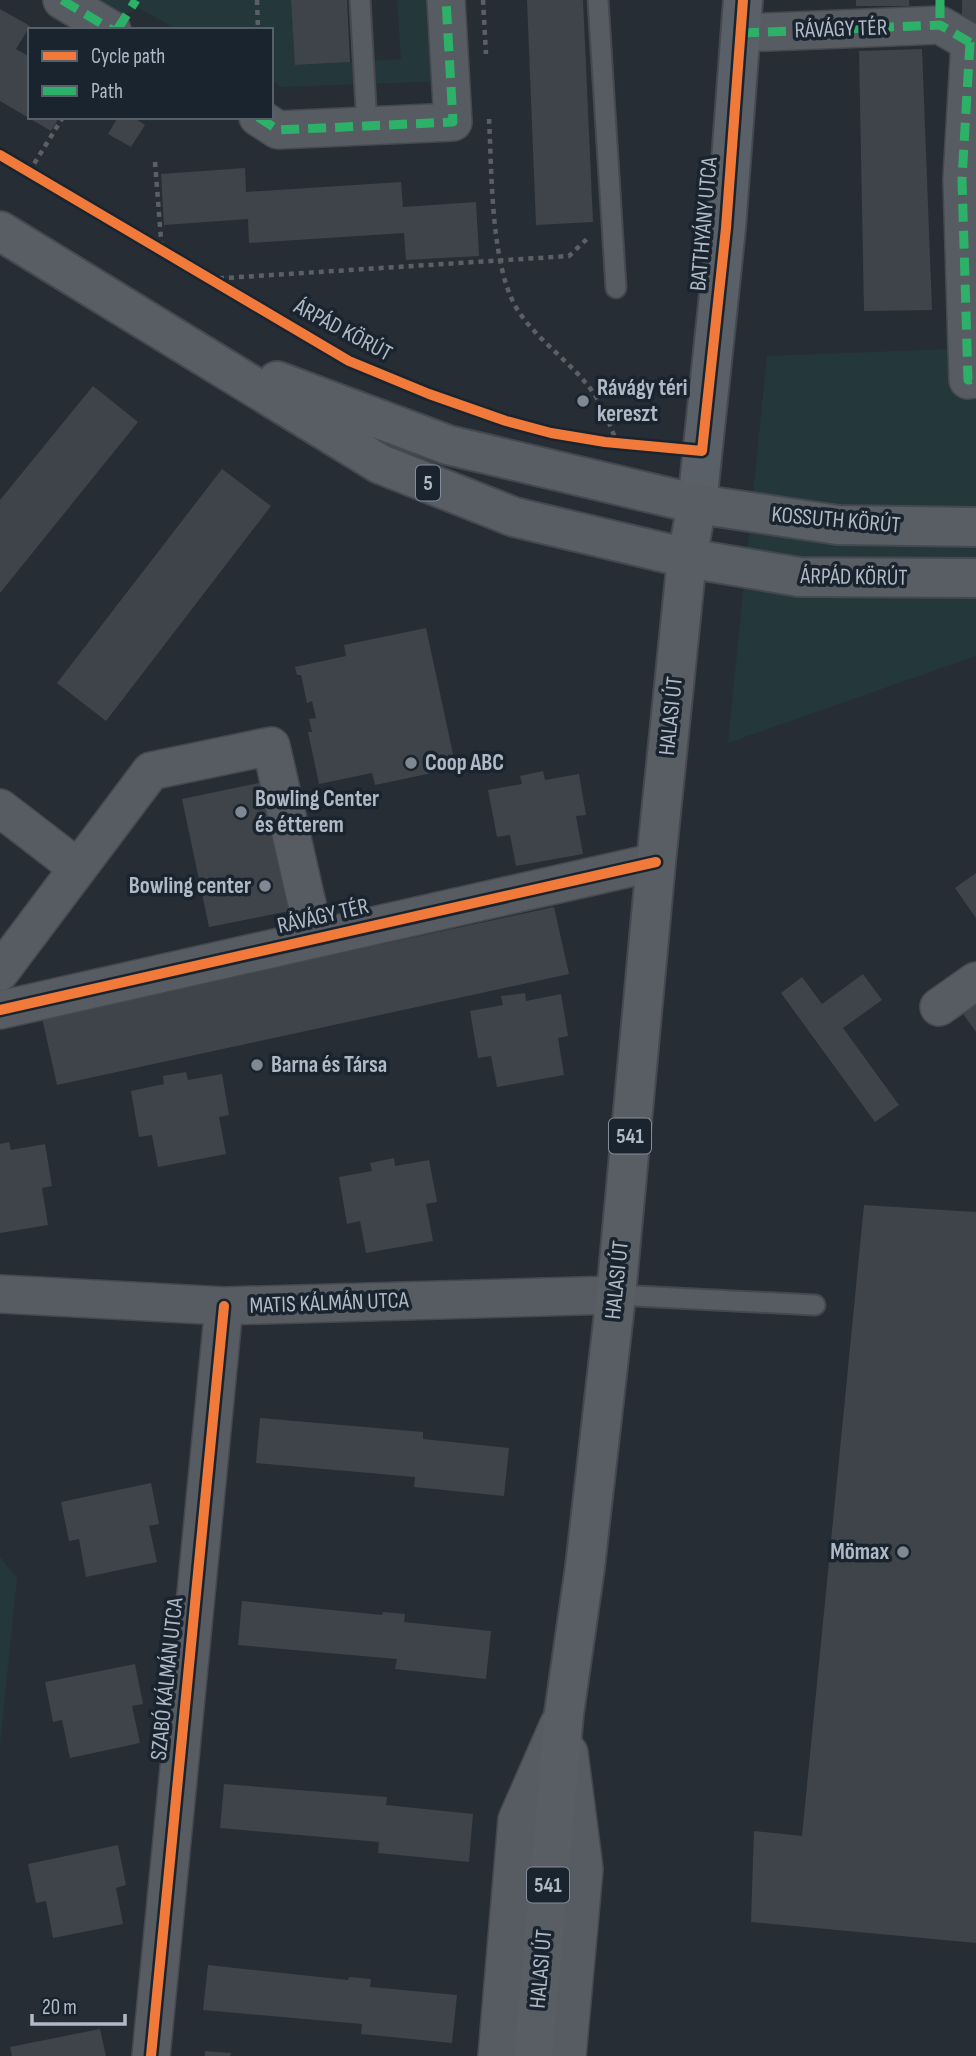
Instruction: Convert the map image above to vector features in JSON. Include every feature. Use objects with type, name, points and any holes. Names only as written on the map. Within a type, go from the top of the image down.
[{"type":"main road","name":"ÁRPÁD KÖRÚT","points":[[0,231],[380,464],[514,517],[687,558],[799,577],[976,578]]},
{"type":"main road","name":"ÁRPÁD KÖRÚT","points":[[193,349],[448,445],[697,504]]},
{"type":"main road","name":"KOSSUTH KÖRÚT","points":[[697,504],[838,525],[976,527]]},
{"type":"main road","name":"HALASI ÚT","points":[[533,2056],[564,1713],[585,1567],[616,1295],[687,558],[697,504]]},
{"type":"street","points":[[62,0],[108,27]]},
{"type":"street","points":[[261,119],[278,130],[453,121],[446,0]]},
{"type":"street","name":"RÁVÁGY TÉR","points":[[742,16],[957,28],[969,178],[968,380],[976,379]]},
{"type":"street","name":"BATTHYÁNY UTCA","points":[[697,504],[726,228],[742,16]]},
{"type":"street","points":[[0,972],[151,771],[271,746],[315,939]]},
{"type":"street","points":[[0,808],[78,868]]},
{"type":"street","name":"RÁVÁGY TÉR","points":[[0,1010],[656,862]]},
{"type":"street","points":[[939,1007],[976,981]]},
{"type":"street","name":"MATIS KÁLMÁN UTCA","points":[[0,1294],[224,1306],[616,1295]]},
{"type":"street","name":"SZABÓ KÁLMÁN UTCA","points":[[152,2056],[224,1306]]},
{"type":"street","points":[[497,2056],[517,1820],[564,1713]]},
{"type":"street","points":[[564,1713],[584,1869],[566,2056]]},
{"type":"lane","points":[[360,0],[367,125]]},
{"type":"lane","points":[[598,0],[616,288]]},
{"type":"lane","points":[[616,1295],[815,1305]]},
{"type":"path","points":[[257,0],[258,28]]},
{"type":"path","points":[[40,179],[25,169],[62,119]]},
{"type":"path","points":[[491,146],[500,260],[517,310],[533,331],[587,384],[617,443]]},
{"type":"path","points":[[155,162],[162,251]]},
{"type":"path","points":[[209,279],[569,256],[612,216]]},
{"type":"path","points":[[150,244],[174,258]]},
{"type":"path","points":[[197,272],[233,293]]},
{"type":"path","points":[[605,442],[630,444]]},
{"type":"shaded area","points":[[88,0],[291,0],[296,65],[401,59],[397,0],[446,0],[450,81],[282,87],[273,82],[273,28],[174,28],[139,8],[119,18]]},
{"type":"shaded area","points":[[976,348],[976,656],[728,743],[767,356]]},
{"type":"shaded area","points":[[0,1557],[17,1578],[0,1745]]},
{"type":"building","points":[[291,0],[347,0],[350,62],[295,65]]},
{"type":"building","points":[[527,0],[583,0],[593,222],[536,225]]},
{"type":"building","points":[[856,0],[909,0],[909,6],[856,6]]},
{"type":"building","points":[[962,0],[976,0],[976,23],[962,23]]},
{"type":"building","points":[[0,9],[30,26],[16,49],[28,56],[28,117],[0,101]]},
{"type":"building","points":[[922,49],[932,310],[864,311],[859,51]]},
{"type":"building","points":[[31,119],[58,119],[51,131]]},
{"type":"building","points":[[117,119],[136,119],[145,125],[131,147],[108,134]]},
{"type":"building","points":[[245,168],[246,192],[401,182],[403,207],[476,202],[479,256],[406,260],[404,233],[249,243],[248,219],[164,225],[161,174]]},
{"type":"building","points":[[93,386],[138,422],[0,593],[0,500]]},
{"type":"building","points":[[222,469],[271,506],[106,721],[57,683]]},
{"type":"building","points":[[426,628],[456,768],[375,785],[372,773],[319,784],[308,732],[312,732],[309,719],[316,718],[312,701],[307,703],[301,675],[297,675],[295,667],[346,656],[344,645]]},
{"type":"building","points":[[543,771],[545,780],[579,774],[586,815],[576,816],[583,854],[516,866],[510,835],[497,837],[488,790],[522,784],[520,776]]},
{"type":"building","points":[[263,782],[290,911],[209,927],[182,799]]},
{"type":"building","points":[[976,873],[976,918],[955,888]]},
{"type":"building","points":[[554,907],[569,974],[57,1085],[42,1018]]},
{"type":"building","points":[[863,974],[882,1000],[843,1028],[899,1105],[875,1122],[781,993],[802,977],[822,1004]]},
{"type":"building","points":[[525,993],[526,1001],[561,994],[568,1036],[558,1038],[564,1075],[497,1087],[491,1056],[478,1058],[470,1011],[503,1005],[501,996]]},
{"type":"building","points":[[976,1000],[976,1032],[961,1011]]},
{"type":"building","points":[[186,1072],[188,1080],[222,1074],[229,1115],[219,1117],[226,1154],[158,1167],[152,1135],[139,1137],[131,1091],[164,1084],[163,1076]]},
{"type":"building","points":[[9,1142],[11,1150],[45,1144],[52,1186],[42,1188],[48,1225],[0,1233],[0,1144]]},
{"type":"building","points":[[394,1158],[395,1166],[429,1160],[437,1202],[426,1204],[433,1241],[366,1253],[360,1221],[347,1224],[339,1177],[372,1171],[370,1163]]},
{"type":"building","name":"Mömax","points":[[864,1205],[976,1212],[976,1943],[751,1922],[754,1831],[802,1836]]},
{"type":"building","points":[[260,1418],[423,1432],[423,1439],[509,1448],[504,1496],[414,1487],[415,1477],[256,1463]]},
{"type":"building","points":[[151,1483],[159,1524],[149,1526],[157,1562],[86,1577],[79,1539],[69,1541],[61,1502]]},
{"type":"building","points":[[242,1601],[382,1615],[383,1612],[405,1614],[404,1622],[491,1631],[486,1679],[395,1669],[397,1659],[238,1645]]},
{"type":"building","points":[[135,1664],[143,1704],[132,1706],[140,1743],[70,1758],[62,1720],[53,1722],[45,1682]]},
{"type":"building","points":[[224,1784],[387,1797],[386,1805],[473,1814],[469,1862],[378,1853],[379,1842],[220,1828]]},
{"type":"building","points":[[118,1845],[126,1885],[116,1888],[123,1924],[53,1938],[46,1901],[36,1903],[28,1864]]},
{"type":"building","points":[[208,1965],[348,1980],[349,1977],[371,1979],[370,1987],[457,1995],[452,2043],[361,2034],[362,2024],[203,2010]]},
{"type":"building","points":[[100,2029],[106,2056],[12,2056],[10,2047]]},
{"type":"building","points":[[205,2051],[231,2053],[230,2056],[205,2056]]},
{"type":"marked path","points":[[62,0],[109,28]]},
{"type":"marked path","points":[[118,28],[136,0]]},
{"type":"marked path","points":[[261,119],[278,130],[453,122],[446,0]]},
{"type":"marked path","points":[[940,0],[940,25]]},
{"type":"marked path","points":[[741,33],[940,25],[976,46]]},
{"type":"marked path","points":[[970,42],[962,179],[968,380],[976,379]]},
{"type":"cycle path","points":[[0,155],[349,361],[429,394],[506,421],[551,433],[605,442],[702,451],[726,228],[743,0]]},
{"type":"cycle path","points":[[0,1010],[656,862]]},
{"type":"cycle path","points":[[151,2056],[224,1306]]},
{"type":"place","name":"Rávágy téri kereszt","points":[[583,401]]},
{"type":"place","name":"Coop ABC","points":[[411,763]]},
{"type":"place","name":"Bowling Center és étterem","points":[[241,812]]},
{"type":"place","name":"Bowling center","points":[[265,886]]},
{"type":"place","name":"Barna és Társa","points":[[257,1065]]},
{"type":"place","name":"Mömax","points":[[903,1552]]}]
